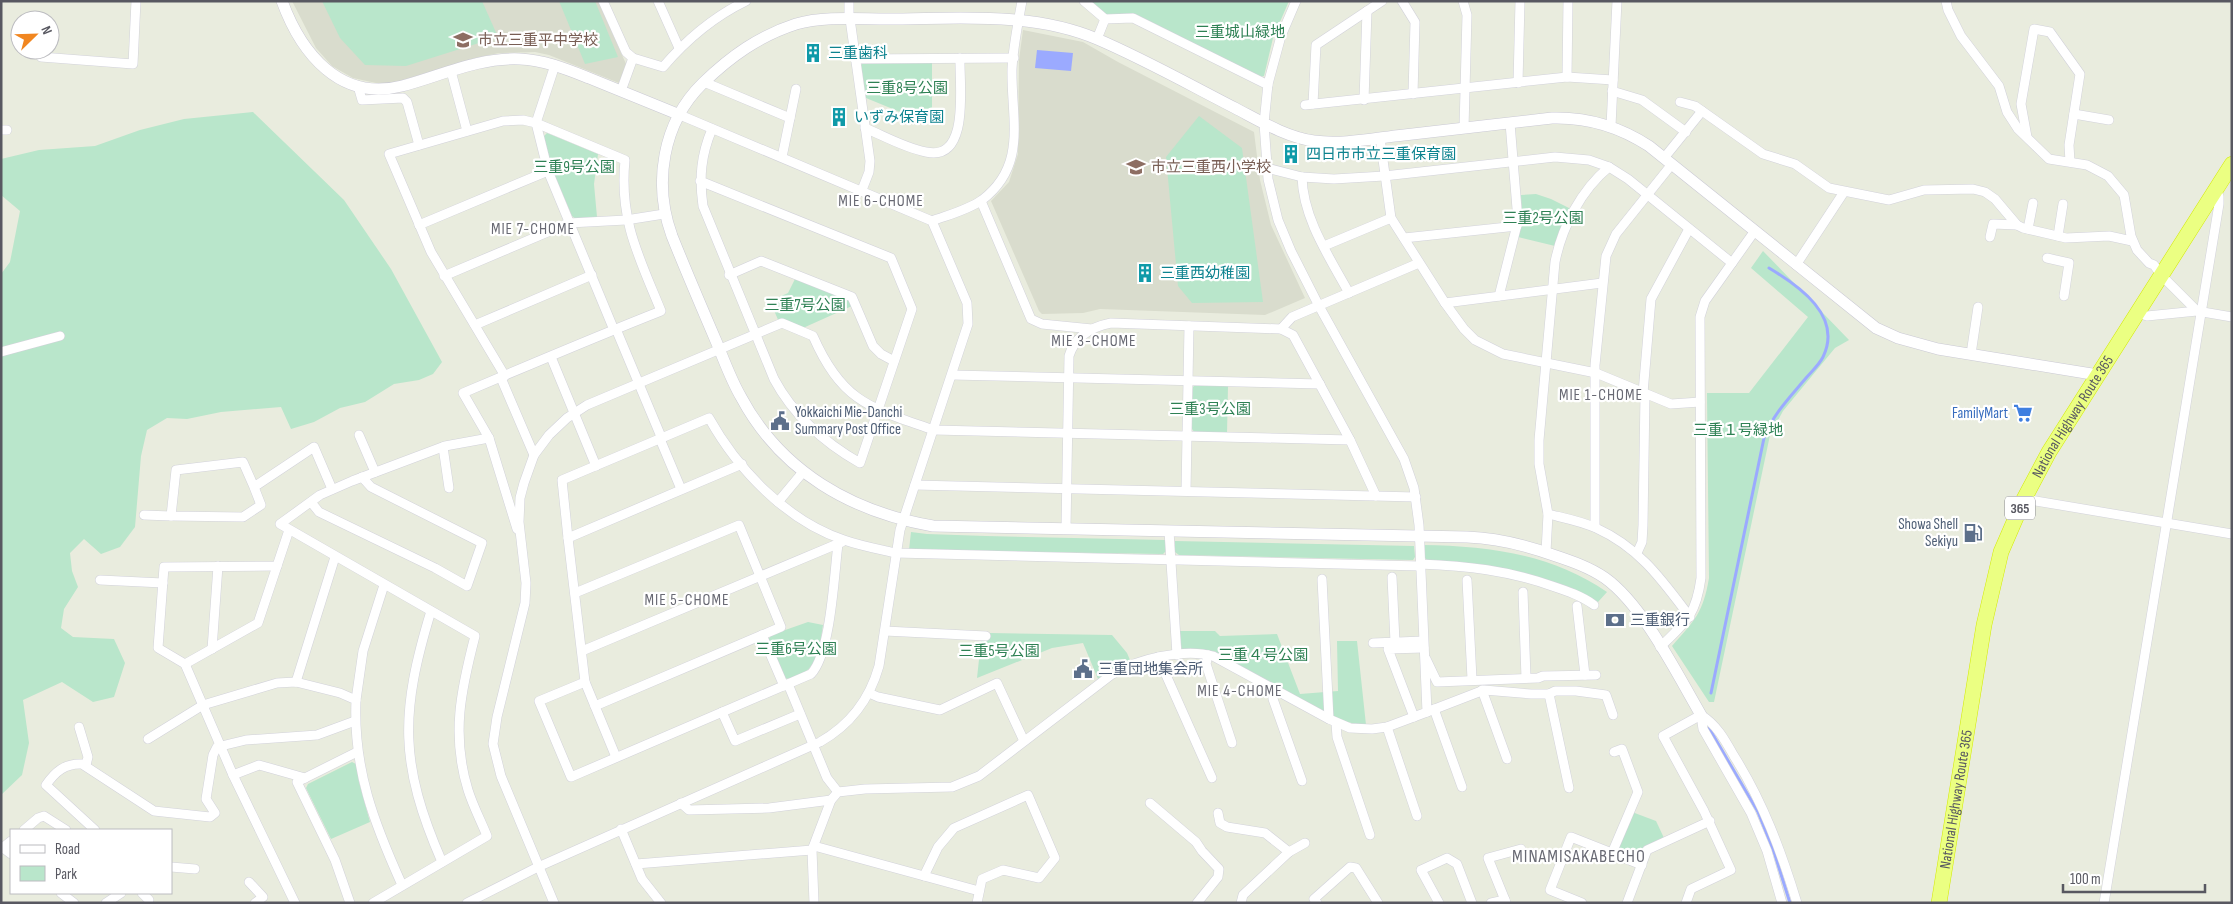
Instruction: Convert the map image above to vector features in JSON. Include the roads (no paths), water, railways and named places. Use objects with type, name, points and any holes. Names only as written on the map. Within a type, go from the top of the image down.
[{"type":"highway","name":"National Highway Route 365","points":[[1939,903],[1984,625],[2001,552],[2024,499],[2049,452],[2232,164]]},
{"type":"street","points":[[60,58],[133,64],[136,1]]},
{"type":"street","points":[[282,1],[286,13],[320,65],[335,77],[358,86],[380,89],[395,88],[451,71],[501,59],[533,60],[555,65],[862,190],[932,221],[968,309],[968,324],[952,376],[903,520],[877,673],[869,693],[860,708],[842,727],[814,746],[538,867],[467,903]]},
{"type":"street","points":[[603,1],[626,52],[633,58],[663,67],[679,48],[717,17],[746,1]]},
{"type":"street","points":[[658,1],[679,48]]},
{"type":"street","points":[[849,1],[870,169],[862,190]]},
{"type":"street","points":[[932,221],[981,201],[1001,182],[1008,171],[1012,157],[1012,67],[1022,1]]},
{"type":"street","points":[[1084,1],[1105,19],[1133,18],[1268,85]]},
{"type":"street","points":[[1296,1],[1281,36],[1268,85],[1264,123],[1271,195],[1278,220],[1291,251],[1319,306],[1404,460],[1416,497],[1424,648],[1431,711],[1462,787]]},
{"type":"street","points":[[1382,1],[1316,45],[1309,105],[1464,90],[1567,77],[1613,80]]},
{"type":"street","points":[[1402,1],[1413,16],[1415,24],[1413,94]]},
{"type":"street","points":[[1463,1],[1467,15],[1464,128]]},
{"type":"street","points":[[1518,83],[1520,1]]},
{"type":"street","points":[[1567,77],[1568,1]]},
{"type":"street","points":[[1611,126],[1617,1]]},
{"type":"street","points":[[1946,1],[1948,10],[1961,36],[1999,86],[2011,121],[2049,159],[2096,168],[2118,186],[2126,200],[2132,241],[2137,250],[2199,312]]},
{"type":"street","points":[[1364,100],[1367,11]]},
{"type":"street","points":[[1782,903],[1766,851],[1751,813],[1703,728],[1701,715],[1637,610],[1613,584],[1584,566],[1546,552],[1510,542],[1481,537],[933,526],[903,520],[851,501],[831,491],[803,472],[772,440],[750,413],[741,398],[664,214],[661,180],[663,165],[670,136],[680,115],[696,90],[742,48],[798,23],[850,19],[1019,20],[1061,27],[1097,39],[1264,123],[1289,134],[1314,141],[1342,142],[1570,118],[1611,126],[1633,136],[1668,161],[1754,232],[1876,328],[1911,342],[1971,354],[2098,374]]},
{"type":"street","points":[[1097,39],[1105,19]]},
{"type":"street","points":[[2028,137],[2021,104],[2034,29],[2050,32],[2080,74],[2069,145],[2070,162]]},
{"type":"street","points":[[621,91],[633,58]]},
{"type":"street","points":[[865,128],[925,152],[936,152],[949,147],[957,135],[959,123],[960,58]]},
{"type":"street","points":[[855,59],[1014,58]]},
{"type":"street","points":[[555,65],[536,123],[548,171],[639,383],[681,490]]},
{"type":"street","points":[[451,71],[467,131]]},
{"type":"street","points":[[704,82],[790,118]]},
{"type":"street","points":[[358,86],[362,100],[403,98],[407,102],[420,145]]},
{"type":"street","points":[[782,157],[796,89]]},
{"type":"street","points":[[1612,91],[1638,98],[1650,104],[1686,132]]},
{"type":"street","points":[[1680,102],[1695,106],[1763,154],[1795,164],[1829,188],[1889,200],[1924,190],[1973,189],[1985,192],[1995,199],[2017,225]]},
{"type":"street","points":[[1595,527],[1596,373],[1602,283],[1606,256],[1611,243],[1648,195],[1686,132],[1702,111]]},
{"type":"street","points":[[2074,114],[2109,120]]},
{"type":"street","points":[[521,544],[489,438],[463,393],[503,377],[615,329],[661,311],[633,244],[626,220],[623,181],[625,160],[536,123],[523,120],[503,121],[389,154],[419,225],[444,276],[475,325],[503,377],[534,455]]},
{"type":"street","points":[[1499,296],[1517,226],[1519,207],[1510,123]]},
{"type":"street","points":[[700,181],[890,258],[912,308],[860,463],[824,440],[795,410],[774,379],[705,214],[700,181],[705,146],[712,129]]},
{"type":"street","points":[[1380,138],[1391,218],[1445,303],[1464,329],[1482,345],[1503,354],[1596,373],[1671,404],[1700,402]]},
{"type":"street","points":[[1267,168],[1302,177],[1334,179],[1384,176],[1563,157],[1589,160],[1609,167],[1648,195],[1732,263]]},
{"type":"street","points":[[1546,552],[1548,514],[1541,477],[1539,451],[1551,290],[1557,249],[1567,223],[1582,198],[1609,167]]},
{"type":"street","points":[[419,225],[548,171]]},
{"type":"street","points":[[1302,177],[1307,204],[1324,246],[1350,293]]},
{"type":"street","points":[[2104,903],[2167,524],[2199,312],[2219,204],[2219,196],[2214,191]]},
{"type":"street","points":[[1796,265],[1844,192]]},
{"type":"street","points":[[981,201],[1031,319],[1042,324],[1092,329]]},
{"type":"street","points":[[2028,229],[2033,202]]},
{"type":"street","points":[[2058,236],[2063,204]]},
{"type":"street","points":[[444,276],[569,223],[626,220],[664,214]]},
{"type":"street","points":[[1324,246],[1391,218]]},
{"type":"street","points":[[1990,237],[1993,224],[2017,225],[2058,236],[2076,238],[2118,236],[2132,241]]},
{"type":"street","points":[[1404,238],[1517,226]]},
{"type":"street","points":[[1637,553],[1642,542],[1643,525],[1644,394],[1651,299],[1689,229]]},
{"type":"street","points":[[1660,647],[1690,617],[1697,602],[1701,578],[1700,317],[1705,301],[1754,232]]},
{"type":"street","points":[[2047,258],[2069,263],[2064,296]]},
{"type":"street","points":[[730,274],[761,261],[852,297],[873,346],[881,354],[894,361]]},
{"type":"street","points":[[1281,328],[1292,317],[1419,263]]},
{"type":"street","points":[[475,325],[592,275]]},
{"type":"street","points":[[1445,303],[1602,283]]},
{"type":"street","points":[[1971,354],[1978,307]]},
{"type":"street","points":[[2137,313],[2147,316],[2199,312],[2232,317]]},
{"type":"street","points":[[554,903],[500,776],[493,744],[497,717],[525,603],[526,583],[521,544],[520,498],[534,455],[553,431],[574,413],[587,405],[782,323],[813,336],[827,365],[840,383],[856,398],[878,411],[934,430],[1350,440]]},
{"type":"street","points":[[1066,528],[1068,379],[1071,349],[1081,335],[1111,323],[1281,328],[1293,335],[1350,440],[1376,496]]},
{"type":"street","points":[[1186,491],[1188,326]]},
{"type":"street","points":[[1,352],[60,336]]},
{"type":"street","points":[[550,357],[596,466]]},
{"type":"street","points":[[952,376],[1320,384]]},
{"type":"street","points":[[616,757],[585,682],[562,480],[709,418],[719,436],[742,464],[778,502],[841,542],[896,553],[1479,567],[1510,573],[1562,590],[1594,605]]},
{"type":"street","points":[[359,435],[375,472]]},
{"type":"street","points":[[373,903],[487,836],[468,791],[459,746],[458,711],[462,685],[475,636],[280,524],[332,489],[443,447],[489,438]]},
{"type":"street","points":[[254,487],[314,446],[332,489]]},
{"type":"street","points":[[443,447],[449,488]]},
{"type":"street","points":[[144,515],[171,516],[244,517],[261,504],[243,462],[176,470],[171,516]]},
{"type":"street","points":[[568,538],[742,464]]},
{"type":"street","points":[[778,502],[803,472]]},
{"type":"street","points":[[311,502],[319,512],[435,568],[467,586],[482,543],[371,487],[362,477]]},
{"type":"street","points":[[915,485],[1416,497]]},
{"type":"street","points":[[2024,499],[2232,534]]},
{"type":"street","points":[[1548,514],[1595,527],[1637,553],[1656,571],[1690,617]]},
{"type":"street","points":[[575,593],[739,525],[781,627],[594,706]]},
{"type":"street","points":[[185,664],[258,623],[289,530]]},
{"type":"street","points":[[1169,531],[1177,656]]},
{"type":"street","points":[[582,651],[841,542]]},
{"type":"street","points":[[585,682],[539,701],[571,776],[811,674],[822,656],[841,542]]},
{"type":"street","points":[[296,682],[336,556]]},
{"type":"street","points":[[212,649],[218,566]]},
{"type":"street","points":[[277,566],[164,567],[158,648],[185,664],[233,775],[295,903]]},
{"type":"street","points":[[1392,577],[1395,642]]},
{"type":"street","points":[[1322,579],[1333,721],[1370,835]]},
{"type":"street","points":[[100,580],[163,583]]},
{"type":"street","points":[[1466,580],[1472,680]]},
{"type":"street","points":[[384,585],[363,651],[355,722],[357,752],[374,822],[402,885]]},
{"type":"street","points":[[1523,592],[1526,678]]},
{"type":"street","points":[[1577,606],[1585,675]]},
{"type":"street","points":[[431,611],[417,656],[411,686],[408,715],[408,750],[420,807],[442,862]]},
{"type":"street","points":[[885,631],[986,636]]},
{"type":"street","points":[[762,635],[800,714],[827,778],[838,792]]},
{"type":"street","points":[[1373,643],[1395,642],[1424,648]]},
{"type":"street","points":[[1424,648],[1437,682],[1596,675]]},
{"type":"street","points":[[1414,717],[1388,649],[1424,648]]},
{"type":"street","points":[[1208,654],[1206,664],[1232,743]]},
{"type":"street","points":[[807,903],[815,903],[813,848],[831,800],[838,792],[865,789],[957,786],[975,779],[1118,670],[1158,657],[1208,654],[1333,721],[1359,729],[1387,727],[1482,690],[1531,694],[1576,691],[1606,695],[1613,715]]},
{"type":"street","points":[[1158,657],[1212,778]]},
{"type":"street","points":[[148,739],[203,705],[266,686],[296,682],[356,700]]},
{"type":"street","points":[[869,693],[878,697],[940,710],[997,683],[1024,740]]},
{"type":"street","points":[[1272,688],[1273,699],[1302,782]]},
{"type":"street","points":[[1482,690],[1507,759]]},
{"type":"street","points":[[1549,694],[1569,788]]},
{"type":"street","points":[[722,712],[735,741],[800,714]]},
{"type":"street","points":[[1686,903],[1691,889],[1731,870],[1710,821],[1663,736],[1701,715]]},
{"type":"street","points":[[1701,715],[1713,722],[1742,767],[1759,800],[1776,839],[1797,903]]},
{"type":"street","points":[[93,829],[46,785],[62,768],[72,764],[86,765],[154,811],[210,817],[215,814],[206,799],[213,755],[220,746],[246,740],[317,735],[355,722]]},
{"type":"street","points":[[79,726],[88,757],[86,765]]},
{"type":"street","points":[[1387,727],[1417,816]]},
{"type":"street","points":[[1612,853],[1638,792],[1622,749],[1614,752]]},
{"type":"street","points":[[350,903],[335,860],[297,782],[357,752]]},
{"type":"street","points":[[233,775],[258,765],[304,778]]},
{"type":"street","points":[[924,876],[938,847],[954,828],[1028,795],[1055,858],[1039,878],[1003,870],[982,879],[977,903]]},
{"type":"street","points":[[681,803],[689,810],[777,807],[831,800]]},
{"type":"street","points":[[1150,803],[1196,842],[1219,869],[1218,877],[1197,903]]},
{"type":"street","points":[[1218,813],[1220,823],[1227,827],[1265,833],[1289,852]]},
{"type":"street","points":[[25,829],[38,818],[44,816],[64,829]]},
{"type":"street","points":[[1627,903],[1648,850],[1710,821]]},
{"type":"street","points":[[621,830],[642,879],[661,903]]},
{"type":"street","points":[[1582,903],[1550,890],[1571,837],[1642,865]]},
{"type":"street","points":[[1241,903],[1243,895],[1289,852],[1305,843]]},
{"type":"street","points":[[636,864],[813,848],[980,891]]},
{"type":"street","points":[[1491,903],[1506,901],[1488,858],[1521,849]]},
{"type":"street","points":[[1439,903],[1421,870],[1447,858],[1457,864],[1472,903]]},
{"type":"street","points":[[172,867],[195,869]]},
{"type":"street","points":[[1317,903],[1314,899],[1350,867],[1356,868],[1378,903]]},
{"type":"street","points":[[248,882],[263,897],[255,903]]},
{"type":"street","points":[[62,894],[74,903]]},
{"type":"street","points":[[106,903],[120,894]]},
{"type":"street","points":[[143,894],[148,900]]},
{"type":"water","points":[[1037,50],[1073,53],[1071,71],[1035,68]]},
{"type":"waterway","points":[[1711,693],[1764,438],[1782,406],[1817,366],[1823,357],[1828,342],[1827,328],[1823,316],[1815,304],[1805,293],[1769,268]]},
{"type":"waterway","points":[[1709,728],[1758,812],[1775,855],[1790,903]]},
{"type":"place","name":"市立三重平中学校","points":[[463,40]]},
{"type":"place","name":"三重歯科","points":[[813,53]]},
{"type":"place","name":"いずみ保育園","points":[[839,117]]},
{"type":"place","name":"四日市市立三重保育園","points":[[1291,154]]},
{"type":"place","name":"市立三重西小学校","points":[[1136,167]]},
{"type":"place","name":"三重西幼稚園","points":[[1145,273]]},
{"type":"place","name":"FamilyMart","points":[[2023,413]]},
{"type":"place","name":"Yokkaichi Mie-Danchi Summary Post Office","points":[[780,421]]},
{"type":"place","name":"Showa Shell Sekiyu","points":[[1973,533]]},
{"type":"place","name":"三重銀行","points":[[1615,620]]},
{"type":"place","name":"三重団地集会所","points":[[1083,669]]},
{"type":"district","name":"MIE 6-CHOME","points":[[881,201]]},
{"type":"district","name":"MIE 7-CHOME","points":[[533,229]]},
{"type":"district","name":"MIE 3-CHOME","points":[[1094,341]]},
{"type":"district","name":"MIE 1-CHOME","points":[[1601,395]]},
{"type":"district","name":"MIE 5-CHOME","points":[[687,600]]},
{"type":"district","name":"MIE 4-CHOME","points":[[1240,691]]},
{"type":"district","name":"MINAMISAKABECHO","points":[[1579,856]]},
{"type":"park label","name":"三重城山緑地","points":[[1240,32]]},
{"type":"park label","name":"三重8号公園","points":[[907,88]]},
{"type":"park label","name":"三重9号公園","points":[[574,167]]},
{"type":"park label","name":"三重2号公園","points":[[1543,218]]},
{"type":"park label","name":"三重7号公園","points":[[805,305]]},
{"type":"park label","name":"三重3号公園","points":[[1210,409]]},
{"type":"park label","name":"三重１号緑地","points":[[1738,430]]},
{"type":"park label","name":"三重6号公園","points":[[796,649]]},
{"type":"park label","name":"三重5号公園","points":[[999,651]]},
{"type":"park label","name":"三重４号公園","points":[[1263,655]]}]
